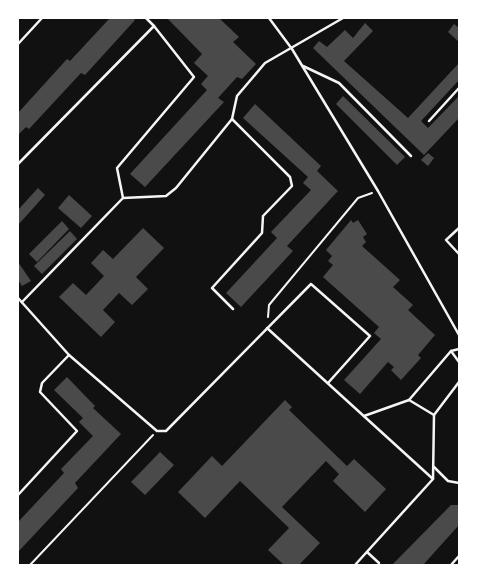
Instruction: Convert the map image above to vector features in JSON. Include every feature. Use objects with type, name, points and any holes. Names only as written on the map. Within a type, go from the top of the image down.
[{"type":"lane","points":[[18,44],[42,18]]},
{"type":"lane","points":[[122,198],[117,168],[194,77],[146,18]]},
{"type":"lane","points":[[270,18],[303,66],[378,191],[459,335]]},
{"type":"lane","points":[[22,302],[122,198],[166,196],[176,188],[232,120],[237,96],[265,63],[292,49],[343,18]]},
{"type":"lane","points":[[18,164],[154,26]]},
{"type":"lane","points":[[303,66],[339,83],[411,156]]},
{"type":"lane","points":[[429,120],[459,88]]},
{"type":"lane","points":[[232,120],[290,177],[292,186],[263,216],[262,233],[212,288],[233,309]]},
{"type":"lane","points":[[459,228],[446,240],[459,254]]},
{"type":"lane","points":[[18,298],[69,354],[157,431],[166,431],[310,284],[370,336],[328,383]]},
{"type":"lane","points":[[267,328],[433,479]]},
{"type":"lane","points":[[364,416],[409,400],[451,351],[459,349]]},
{"type":"lane","points":[[451,351],[459,362]]},
{"type":"lane","points":[[18,495],[77,431],[40,392],[42,384],[69,354]]},
{"type":"lane","points":[[355,565],[433,479],[434,415],[459,382]]},
{"type":"lane","points":[[409,400],[434,415]]},
{"type":"lane","points":[[433,467],[448,480],[459,483]]},
{"type":"lane","points":[[367,552],[380,563]]},
{"type":"lane","points":[[451,565],[459,556]]},
{"type":"path","points":[[267,328],[269,305],[358,198],[378,191]]},
{"type":"path","points":[[30,565],[157,431]]},
{"type":"building","points":[[110,18],[133,18],[135,20],[85,75],[81,73],[29,129],[26,127],[18,135],[18,113],[67,59],[70,61]]},
{"type":"building","points":[[167,18],[219,18],[239,37],[233,42],[256,64],[242,79],[237,77],[218,98],[224,102],[145,187],[130,174],[207,90],[201,84],[208,76],[194,63],[202,54]]},
{"type":"building","points":[[365,23],[373,31],[344,61],[408,118],[459,63],[459,80],[421,121],[428,128],[459,96],[459,118],[424,155],[313,48],[319,41],[327,47],[345,30],[353,38]]},
{"type":"building","points":[[454,24],[459,28],[459,42],[448,32]]},
{"type":"building","points":[[343,96],[405,157],[397,165],[336,104]]},
{"type":"building","points":[[255,104],[321,166],[317,171],[338,191],[287,246],[293,251],[241,307],[226,293],[277,238],[271,232],[311,190],[303,183],[308,177],[243,118]]},
{"type":"building","points":[[428,153],[434,158],[428,166],[421,160]]},
{"type":"building","points":[[38,188],[45,195],[18,225],[18,210]]},
{"type":"building","points":[[69,195],[92,216],[81,228],[58,208]]},
{"type":"building","points":[[351,220],[353,223],[358,220],[367,234],[363,237],[366,242],[362,246],[400,280],[393,287],[413,305],[408,310],[435,335],[418,355],[421,358],[401,380],[391,370],[394,367],[388,362],[360,394],[344,380],[381,339],[374,333],[379,327],[323,277],[333,265],[328,261],[332,256],[326,250]]},
{"type":"building","points":[[62,221],[69,229],[37,262],[29,254]]},
{"type":"building","points":[[143,228],[164,248],[136,277],[148,289],[132,305],[119,293],[103,310],[115,322],[101,337],[59,297],[73,283],[86,295],[104,276],[91,263],[103,250],[113,259]]},
{"type":"building","points":[[70,231],[77,239],[42,274],[34,266]]},
{"type":"building","points":[[18,262],[31,281],[22,286],[18,280]]},
{"type":"building","points":[[67,377],[95,406],[93,408],[121,434],[75,483],[78,488],[18,552],[18,522],[64,473],[61,469],[93,436],[79,422],[83,418],[54,390]]},
{"type":"building","points":[[285,400],[292,407],[289,410],[347,466],[354,459],[386,489],[365,512],[333,481],[339,474],[326,461],[282,507],[320,543],[299,565],[284,565],[268,550],[289,528],[240,481],[205,518],[178,492],[212,456],[222,466]]},
{"type":"building","points":[[160,452],[174,465],[145,495],[131,482]]},
{"type":"building","points":[[451,505],[459,505],[459,525],[423,565],[392,565]]}]
